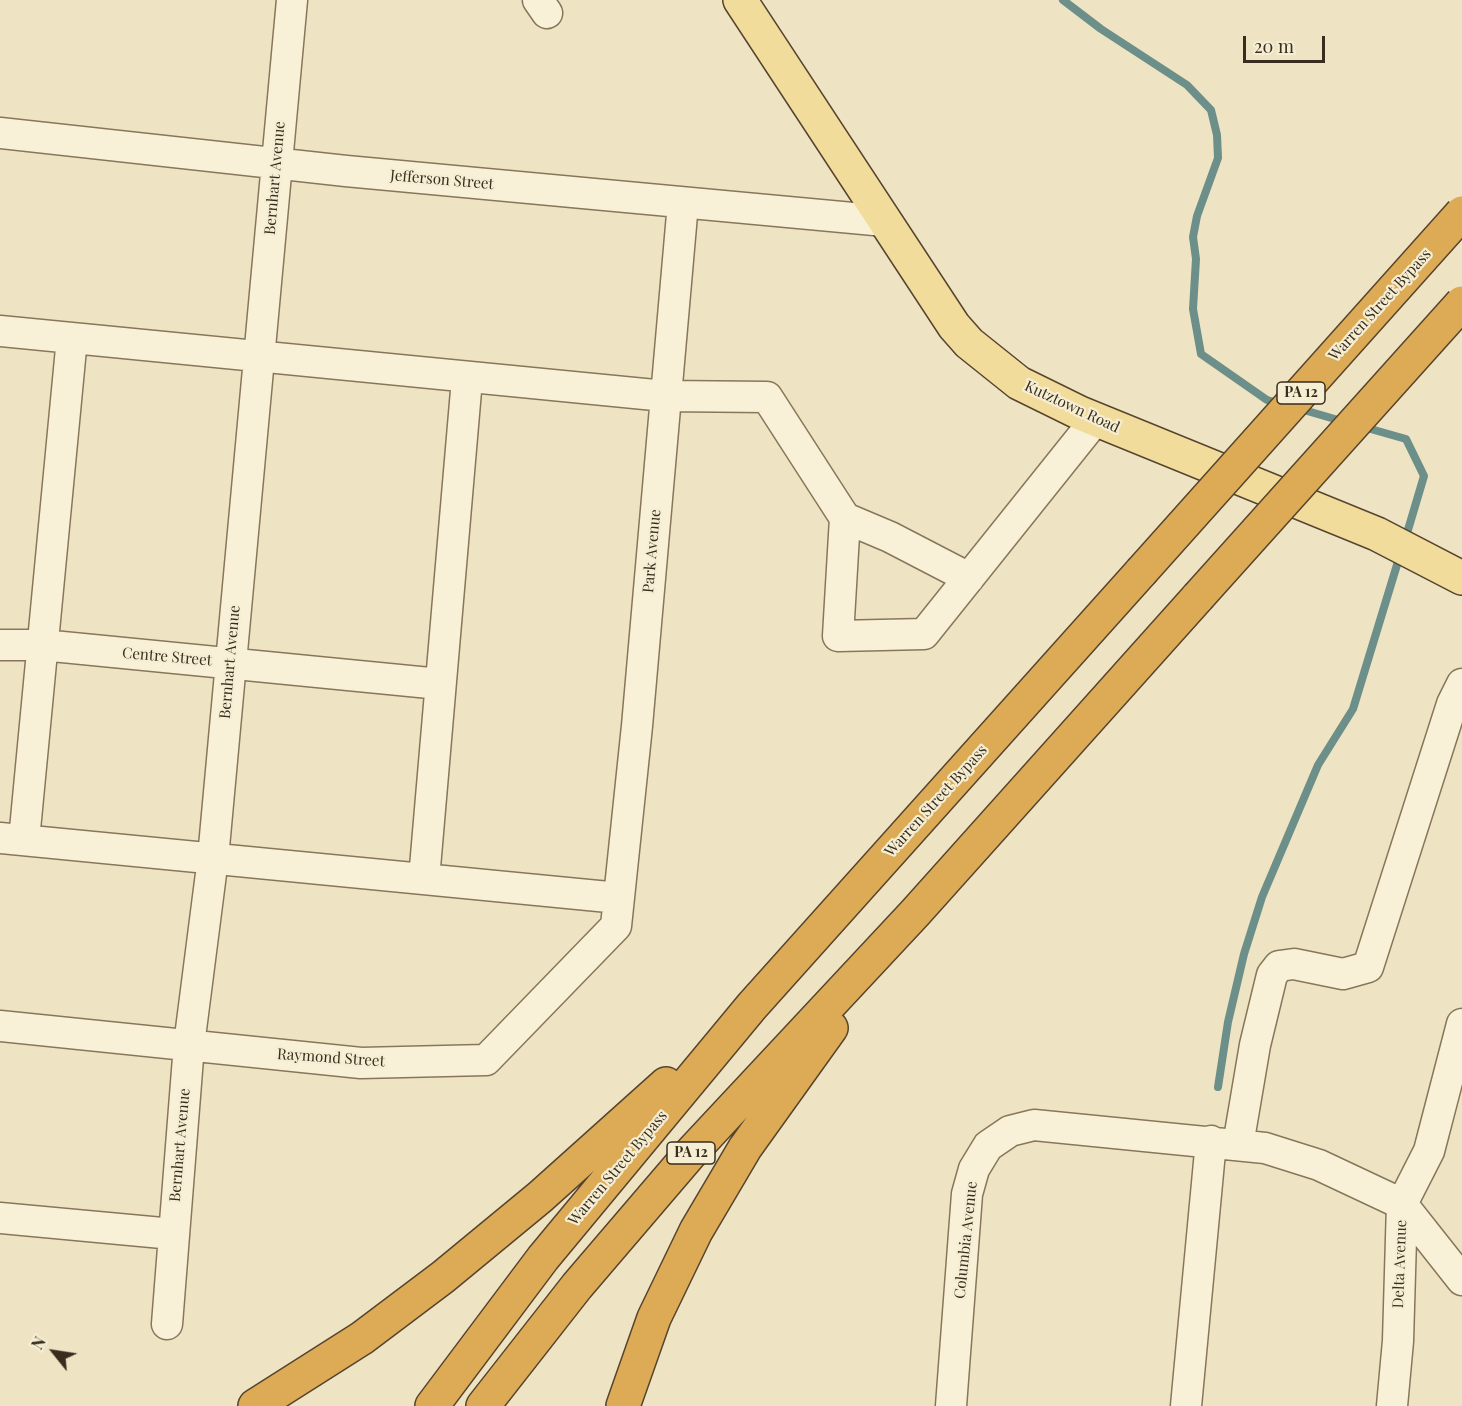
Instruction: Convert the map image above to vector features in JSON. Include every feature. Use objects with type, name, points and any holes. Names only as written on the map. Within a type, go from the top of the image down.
[{"type":"highway","name":"Warren Street Bypass","points":[[432,1406],[543,1258],[752,1006],[1462,213]]},
{"type":"highway","name":"PA 12","points":[[483,1406],[577,1286],[682,1163],[915,913],[1462,303]]},
{"type":"highway","points":[[623,1406],[654,1318],[718,1191],[774,1106],[915,913]]},
{"type":"highway","points":[[255,1406],[362,1338],[484,1245],[752,1006]]},
{"type":"main road","name":"Kutztown Road","points":[[740,0],[954,326],[969,343],[1019,383],[1096,419],[1377,534],[1462,578]]},
{"type":"street","name":"Bernhart Avenue","points":[[167,1324],[189,1045],[213,858],[292,0]]},
{"type":"street","name":"Jefferson Street","points":[[0,134],[276,163],[885,221]]},
{"type":"street","name":"Park Avenue","points":[[619,898],[683,203]]},
{"type":"street","points":[[0,331],[467,379],[665,396],[767,397],[845,518],[890,537],[969,578]]},
{"type":"street","points":[[72,338],[42,645],[12,839],[619,898]]},
{"type":"street","points":[[424,879],[467,379]]},
{"type":"street","points":[[845,518],[838,636],[924,634],[1096,419]]},
{"type":"street","name":"Centre Street","points":[[0,645],[42,645],[440,684]]},
{"type":"street","points":[[1186,1406],[1238,1145],[1255,1046],[1272,975],[1279,966],[1294,963],[1342,974],[1368,967],[1452,704],[1462,684]]},
{"type":"street","name":"Raymond Street","points":[[0,1026],[361,1064],[486,1060],[616,926],[619,898]]},
{"type":"street","name":"Delta Avenue","points":[[1392,1406],[1398,1341],[1402,1204],[1429,1151],[1462,1024]]},
{"type":"street","name":"Columbia Avenue","points":[[951,1406],[967,1194],[974,1169],[988,1146],[1010,1131],[1034,1125],[1238,1145],[1319,1165],[1402,1204]]},
{"type":"street","points":[[1402,1204],[1462,1280]]},
{"type":"street","points":[[0,1218],[173,1234]]},
{"type":"waterway","points":[[1063,0],[1101,29],[1187,85],[1211,110],[1217,135],[1218,158],[1197,216],[1193,237],[1196,259],[1193,309],[1201,354],[1267,400],[1281,404]]},
{"type":"waterway","points":[[1297,408],[1345,422]]},
{"type":"waterway","points":[[1360,426],[1406,439],[1424,476],[1405,540]]},
{"type":"waterway","points":[[1218,1087],[1228,1022],[1244,954],[1262,897],[1318,765],[1353,709],[1400,555]]}]
